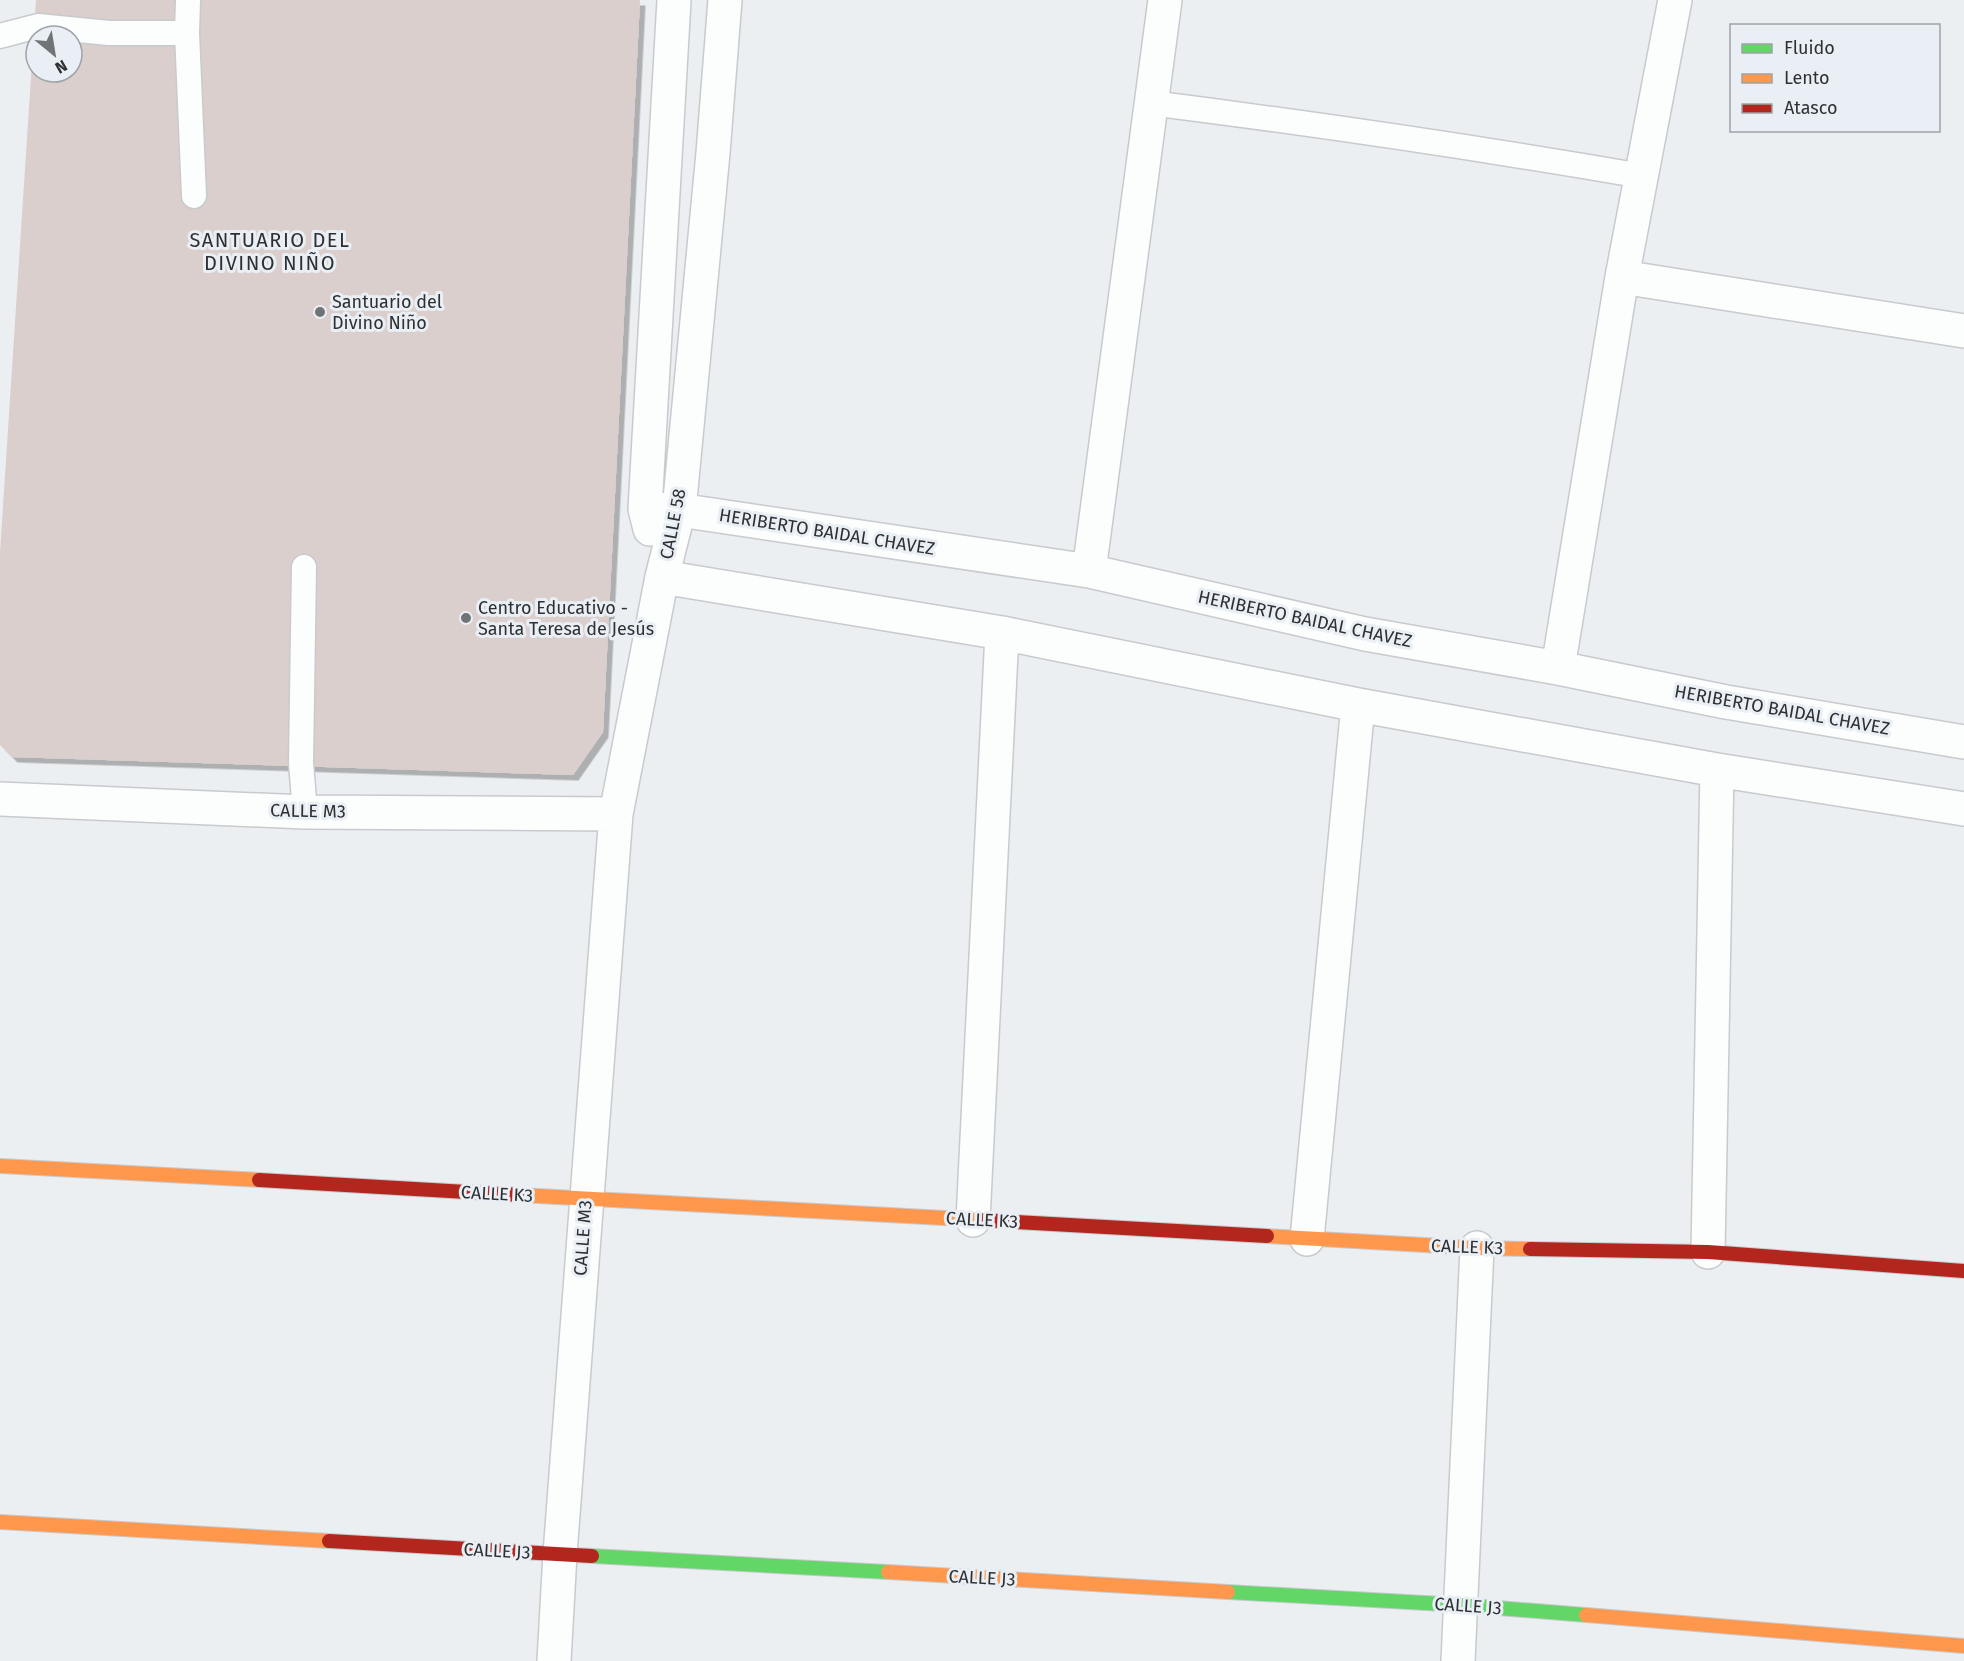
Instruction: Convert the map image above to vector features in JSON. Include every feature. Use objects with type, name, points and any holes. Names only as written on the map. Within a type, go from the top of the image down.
[{"type":"street","name":"CALLE 58","points":[[662,577],[645,509],[674,0]]},
{"type":"street","name":"CALLE 58","points":[[662,577],[679,510],[713,153],[724,0]]},
{"type":"street","points":[[1089,571],[1165,0]]},
{"type":"street","points":[[1558,668],[1622,277],[1675,0]]},
{"type":"street","points":[[1622,277],[1964,331]]},
{"type":"street","name":"HERIBERTO BAIDAL CHAVEZ","points":[[645,509],[679,510],[1089,571],[1365,634],[1558,668],[1726,702],[1964,742]]},
{"type":"street","points":[[662,577],[1002,633],[1358,705],[1717,770],[1964,809]]},
{"type":"street","name":"CALLE M3","points":[[554,1661],[560,1554],[616,814],[662,577]]},
{"type":"street","points":[[973,1220],[1002,633]]},
{"type":"street","points":[[1307,1239],[1358,705]]},
{"type":"street","points":[[1708,1252],[1717,770]]},
{"type":"street","name":"CALLE M3","points":[[0,799],[305,812],[616,814]]},
{"type":"street","name":"CALLE K3","points":[[0,1166],[1478,1248],[1708,1252],[1964,1270]]},
{"type":"street","points":[[1458,1661],[1478,1248]]},
{"type":"street","name":"CALLE J3","points":[[0,1522],[1461,1605],[1964,1646]]},
{"type":"lane","points":[[188,0],[187,33],[194,196]]},
{"type":"lane","points":[[0,36],[38,26],[109,33],[187,33]]},
{"type":"lane","points":[[1151,103],[1476,148],[1642,176]]},
{"type":"lane","points":[[304,567],[301,764],[305,812]]},
{"type":"building","name":"Santuario del Divino Niño","points":[[36,0],[640,0],[603,732],[573,775],[12,757],[0,745],[0,552],[31,84],[84,84],[84,24],[34,24]]},
{"type":"traffic: fast","points":[[592,1556],[888,1572]]},
{"type":"traffic: fast","points":[[1228,1592],[1461,1605],[1586,1615]]},
{"type":"traffic: slow","points":[[0,1166],[259,1180]]},
{"type":"traffic: slow","points":[[520,1195],[981,1220]]},
{"type":"traffic: slow","points":[[1267,1236],[1530,1249]]},
{"type":"traffic: slow","points":[[0,1522],[329,1541]]},
{"type":"traffic: slow","points":[[888,1572],[1228,1592]]},
{"type":"traffic: slow","points":[[1586,1615],[1964,1646]]},
{"type":"traffic: jam","points":[[259,1180],[520,1195]]},
{"type":"traffic: jam","points":[[981,1220],[1267,1236]]},
{"type":"traffic: jam","points":[[1530,1249],[1708,1252],[1964,1271]]},
{"type":"traffic: jam","points":[[329,1541],[592,1556]]},
{"type":"place","name":"Santuario del Divino Niño","points":[[320,312]]},
{"type":"place","name":"Centro Educativo - Santa Teresa de Jesús","points":[[466,618]]},
{"type":"district","name":"SANTUARIO DEL DIVINO NIÑO","points":[[270,252]]}]
